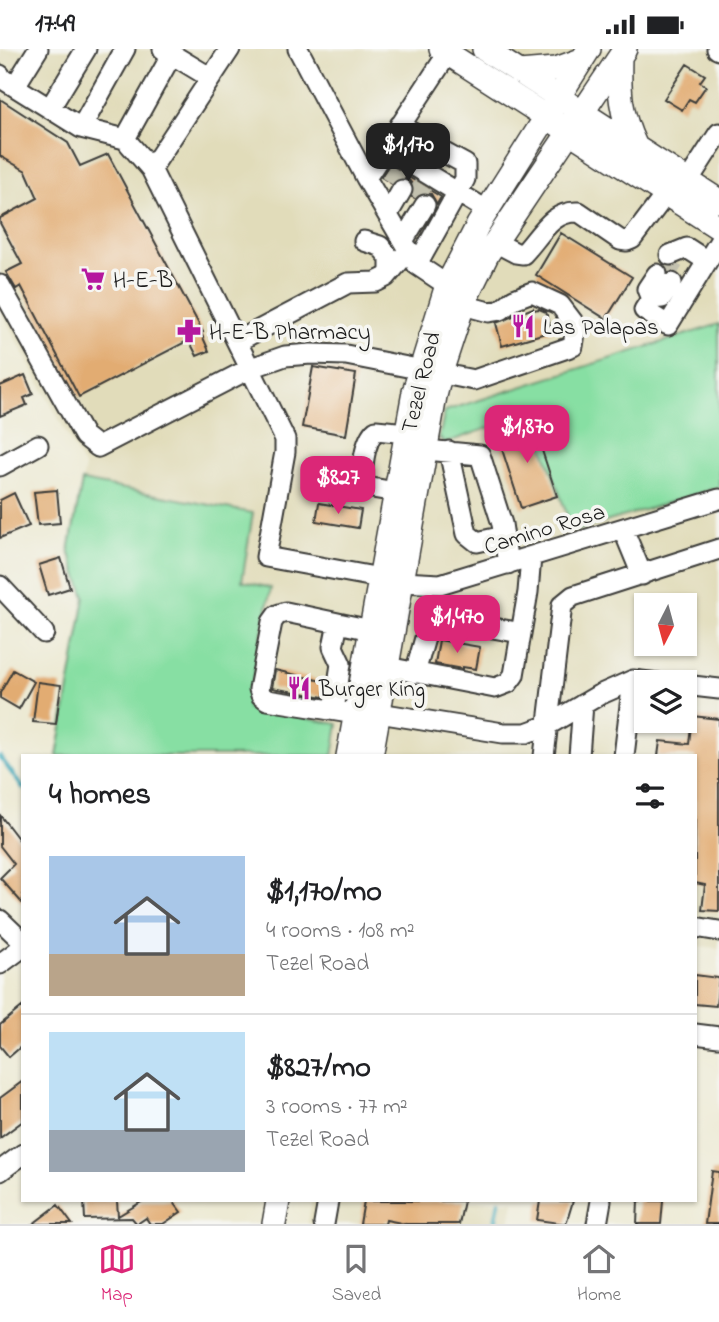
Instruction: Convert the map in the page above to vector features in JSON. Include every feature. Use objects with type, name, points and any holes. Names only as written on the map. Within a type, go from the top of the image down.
[{"type":"main road","points":[[484,49],[519,72],[552,107]]},
{"type":"main road","points":[[444,51],[552,107],[666,194],[719,228]]},
{"type":"main road","points":[[623,53],[620,102],[626,126],[635,145]]},
{"type":"main road","name":"Tezel Road","points":[[371,754],[387,667],[396,492],[407,433],[430,370],[495,242],[623,53]]},
{"type":"main road","points":[[519,72],[556,69],[585,55]]},
{"type":"main road","name":"Tezel Road","points":[[348,754],[345,712],[371,630],[391,580],[426,450],[430,370],[447,285],[478,225],[585,55]]},
{"type":"main road","points":[[575,123],[635,145],[719,201]]},
{"type":"main road","points":[[274,1224],[278,1202]]},
{"type":"street","points":[[38,49],[7,81],[81,128],[125,139],[151,169],[251,368]]},
{"type":"street","points":[[50,108],[86,49]]},
{"type":"street","points":[[81,128],[125,49]]},
{"type":"street","points":[[151,169],[230,49]]},
{"type":"street","points":[[298,49],[366,178],[399,233],[447,285]]},
{"type":"street","points":[[366,178],[444,51]]},
{"type":"street","points":[[125,139],[168,52],[211,78]]},
{"type":"street","points":[[400,125],[422,139]]},
{"type":"street","points":[[688,181],[719,133]]},
{"type":"street","points":[[385,148],[415,182],[459,194],[488,211]]},
{"type":"street","points":[[399,233],[459,194],[466,179],[465,164],[443,152]]},
{"type":"street","points":[[399,233],[415,182]]},
{"type":"street","points":[[238,341],[348,283],[376,282],[390,272],[415,182]]},
{"type":"street","points":[[495,242],[523,254],[553,218],[574,211],[620,240],[627,241],[632,239],[666,194]]},
{"type":"street","points":[[364,241],[380,246],[390,258],[390,272]]},
{"type":"street","points":[[664,278],[662,298],[647,305],[668,325],[719,242]]},
{"type":"street","points":[[678,257],[683,249],[687,249],[707,261]]},
{"type":"street","points":[[0,285],[84,436],[99,447],[251,368],[285,356],[346,355],[474,380],[573,346],[576,326],[560,305],[532,292],[514,299],[502,310],[489,312],[463,305]]},
{"type":"street","name":"Camino Rosa","points":[[251,368],[285,439],[285,452],[265,557],[391,580],[440,585],[719,499]]},
{"type":"street","points":[[396,492],[366,487],[363,471],[370,435],[376,430],[407,433]]},
{"type":"street","points":[[0,466],[38,445]]},
{"type":"street","points":[[426,450],[480,455],[502,524],[508,564]]},
{"type":"street","points":[[449,451],[467,534],[477,542],[504,536]]},
{"type":"street","points":[[623,529],[642,575]]},
{"type":"street","points":[[544,754],[562,605],[573,596],[719,549]]},
{"type":"street","points":[[387,667],[495,688],[508,683],[514,675],[522,633],[531,557]]},
{"type":"street","points":[[0,586],[44,633]]},
{"type":"street","points":[[338,623],[333,647],[341,664],[345,712],[267,699],[261,695],[259,689],[272,622],[277,615],[286,612],[338,623],[371,630]]},
{"type":"street","points":[[415,673],[427,631],[438,626],[457,624],[522,633]]},
{"type":"street","points":[[379,713],[503,733],[526,733],[548,725],[583,704],[633,680]]},
{"type":"street","points":[[624,754],[633,680]]},
{"type":"street","points":[[697,686],[719,688]]},
{"type":"street","points":[[579,754],[583,704]]},
{"type":"street","points":[[0,920],[21,940]]},
{"type":"street","points":[[697,927],[719,931]]},
{"type":"street","points":[[0,964],[21,948]]},
{"type":"street","points":[[697,1034],[719,1037]]},
{"type":"street","points":[[0,1171],[21,1155]]},
{"type":"street","points":[[324,1224],[328,1202]]},
{"type":"street","points":[[597,1224],[601,1202]]},
{"type":"shaded area","points":[[0,49],[719,49],[719,948],[697,946],[697,754],[333,754],[337,724],[246,709],[271,589],[242,582],[253,514],[82,481],[85,468],[0,309]]},
{"type":"shaded area","points":[[312,1202],[514,1202],[510,1224],[308,1224]]},
{"type":"green space","points":[[719,324],[719,487],[573,532],[531,413],[445,443],[439,438],[445,411]]},
{"type":"green space","points":[[82,481],[253,513],[242,581],[271,588],[247,708],[338,724],[333,754],[57,754],[85,597],[69,551]]},
{"type":"building","points":[[687,64],[705,75],[700,82],[706,86],[695,102],[689,99],[682,110],[664,99]]},
{"type":"building","name":"H-E-B","points":[[0,99],[68,143],[80,166],[108,154],[203,332],[201,333],[209,351],[197,356],[189,340],[79,397],[21,286],[16,289],[6,272],[22,264],[0,223],[0,218],[38,198],[26,171],[0,156]]},
{"type":"building","points":[[389,165],[441,197],[437,204],[431,194],[412,197],[413,185],[408,179],[397,179],[392,184],[381,177]]},
{"type":"building","points":[[561,233],[632,277],[606,319],[536,275]]},
{"type":"building","name":"Las Palapas","points":[[533,308],[546,312],[552,331],[502,346],[496,323]]},
{"type":"building","points":[[313,367],[356,374],[346,435],[302,427]]},
{"type":"building","points":[[25,375],[33,394],[24,398],[27,405],[0,416],[0,386]]},
{"type":"building","points":[[533,423],[557,496],[521,508],[497,434]]},
{"type":"building","points":[[57,490],[60,523],[38,525],[34,492]]},
{"type":"building","points":[[14,493],[29,526],[0,538],[0,500]]},
{"type":"building","points":[[319,503],[361,510],[358,528],[316,521]]},
{"type":"building","points":[[61,558],[70,588],[48,595],[39,565]]},
{"type":"building","points":[[439,640],[480,647],[476,669],[435,664]]},
{"type":"building","points":[[13,670],[34,682],[19,709],[0,698],[0,693]]},
{"type":"building","points":[[275,670],[326,682],[324,697],[272,688]]},
{"type":"building","points":[[38,682],[61,685],[56,724],[33,722]]},
{"type":"building","points":[[697,717],[719,719],[719,911],[702,910],[705,885],[697,883],[697,754],[658,754],[660,741],[689,744],[690,733],[697,733]]},
{"type":"building","points":[[0,815],[21,842],[21,902],[0,878],[14,864],[0,846]]},
{"type":"building","points":[[697,975],[719,978],[716,1006],[697,1004]]},
{"type":"building","points":[[21,1008],[21,1047],[9,1057],[0,1046],[0,1025]]},
{"type":"building","points":[[21,1082],[21,1122],[0,1138],[0,1098]]},
{"type":"building","points":[[712,1171],[719,1172],[719,1224],[705,1224]]},
{"type":"building","points":[[84,1202],[117,1202],[118,1216],[141,1202],[174,1202],[181,1212],[163,1224],[150,1224],[146,1218],[137,1224],[132,1218],[85,1219]]},
{"type":"building","points":[[364,1202],[464,1202],[459,1224],[406,1224],[386,1220],[385,1224],[360,1224]]},
{"type":"building","points":[[540,1202],[573,1202],[566,1224],[537,1220]]},
{"type":"building","points":[[638,1202],[663,1202],[661,1224],[637,1224]]},
{"type":"building","points":[[58,1205],[72,1224],[33,1224]]},
{"type":"waterway","points":[[0,757],[21,785]]},
{"type":"waterway","points":[[495,1224],[499,1202]]},
{"type":"tunnel","points":[[390,183],[398,170]]},
{"type":"tunnel","points":[[415,198],[423,185]]},
{"type":"tunnel","points":[[664,278],[676,259]]},
{"type":"place","name":"H-E-B","points":[[93,279]]},
{"type":"place","name":"Las Palapas","points":[[523,326]]},
{"type":"place","name":"H-E-B Pharmacy","points":[[189,331]]},
{"type":"place","name":"Burger King","points":[[299,688]]}]
